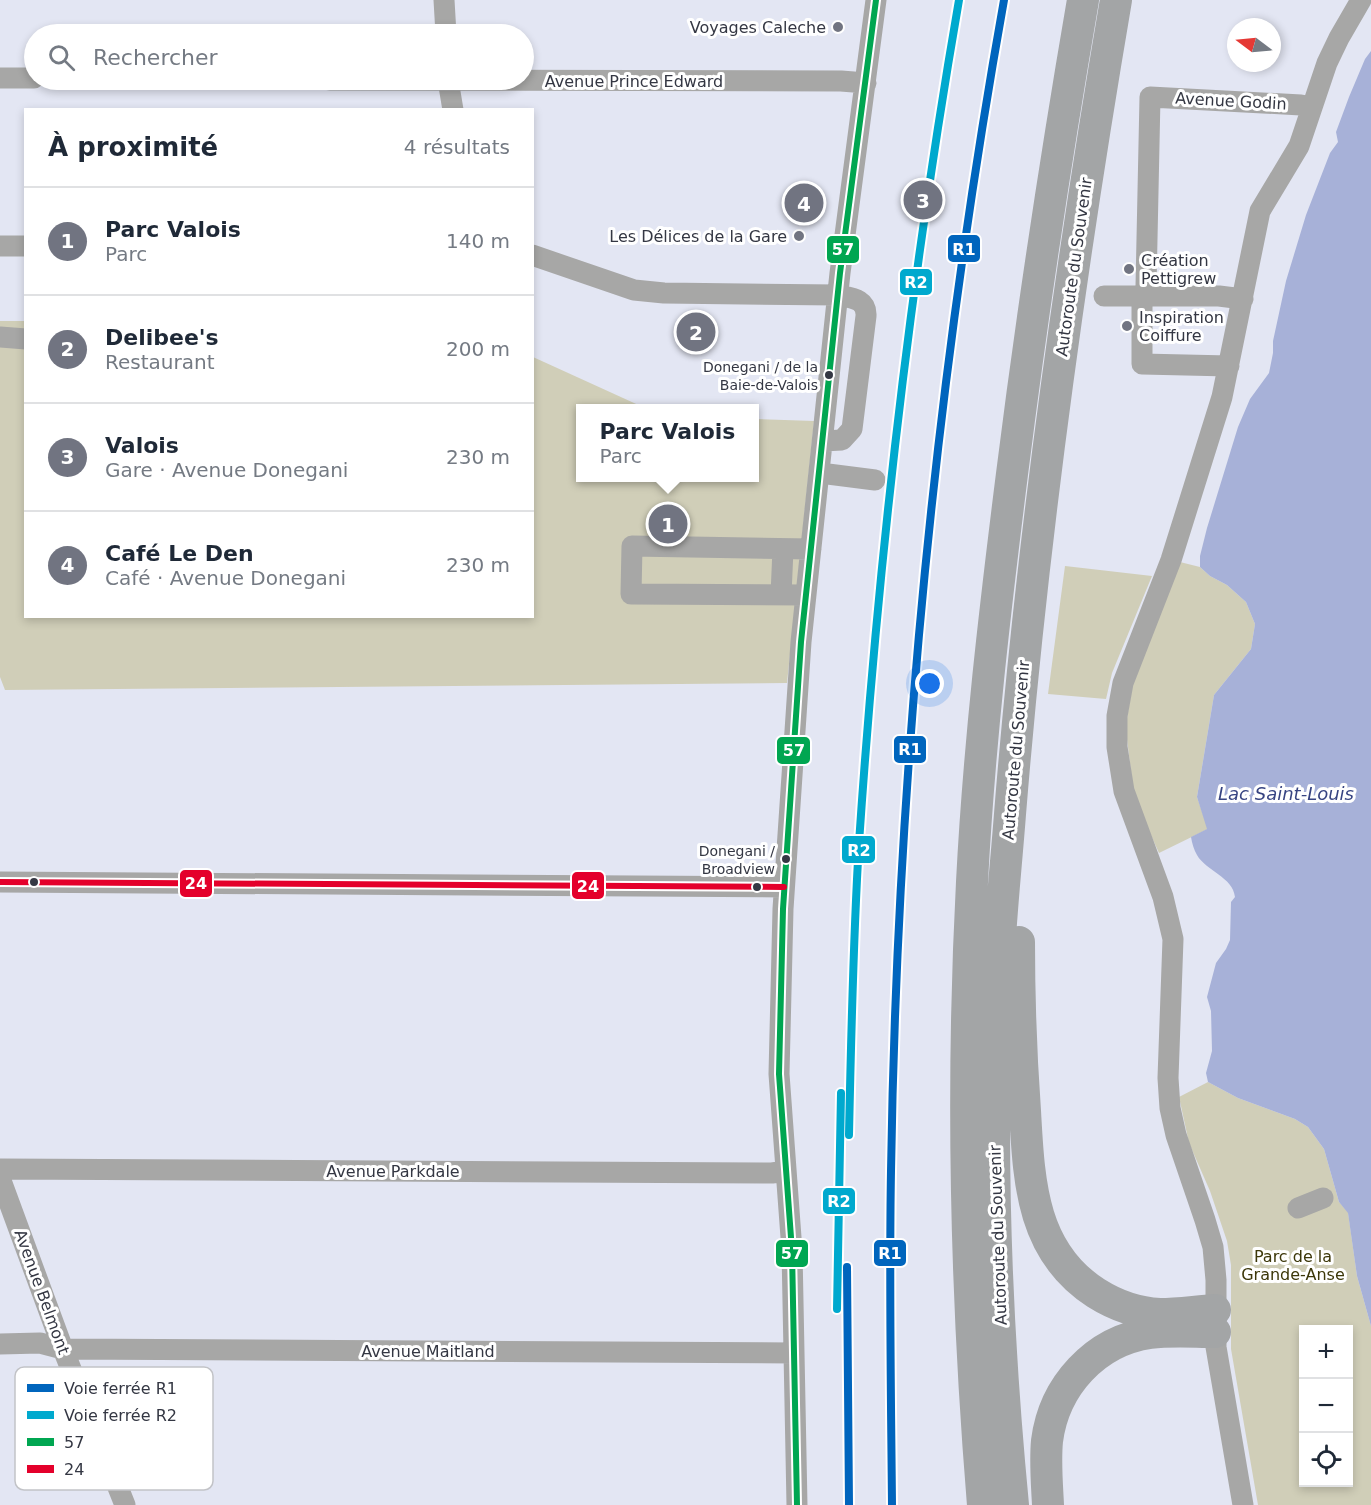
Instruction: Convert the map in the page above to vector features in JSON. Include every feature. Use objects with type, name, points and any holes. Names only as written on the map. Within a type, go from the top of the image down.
[{"type":"highway","name":"Autoroute du Souvenir","points":[[983,1505],[969,1289],[966,1160],[969,966],[975,828],[986,696],[1023,390],[1059,143],[1083,0]]},
{"type":"highway","name":"Autoroute du Souvenir","points":[[1013,1505],[999,1294],[995,1093],[998,972],[1018,711],[1058,371],[1116,0]]},
{"type":"highway","points":[[1018,711],[1021,1050],[1026,1141],[1038,1217],[1049,1244],[1065,1267],[1088,1288],[1102,1297],[1131,1309],[1215,1321]]},
{"type":"highway","points":[[1048,1505],[1046,1454],[1051,1424],[1061,1395],[1078,1371],[1100,1352],[1123,1340],[1137,1335],[1164,1332],[1215,1321]]},
{"type":"street","points":[[444,0],[445,24]]},
{"type":"street","points":[[797,1505],[792,1251],[779,1064],[784,887],[806,595],[838,295],[876,0]]},
{"type":"street","points":[[1243,1505],[1217,1359],[1216,1280],[1213,1247],[1176,1135],[1168,1093],[1174,957],[1172,932],[1163,897],[1124,791],[1117,747],[1117,716],[1123,683],[1171,560],[1219,408],[1260,212],[1299,146],[1332,52],[1361,0]]},
{"type":"street","points":[[0,78],[24,78]]},
{"type":"street","name":"Avenue Prince Edward","points":[[534,80],[866,83]]},
{"type":"street","points":[[450,90],[453,108]]},
{"type":"street","name":"Avenue Godin","points":[[1144,296],[1150,97],[1312,107]]},
{"type":"street","points":[[0,246],[24,246]]},
{"type":"street","points":[[534,256],[634,290],[664,293],[838,295],[862,302],[866,309],[866,316],[851,432],[842,440],[823,441]]},
{"type":"street","points":[[1104,296],[1219,296],[1243,299]]},
{"type":"street","points":[[1144,296],[1142,364],[1229,366]]},
{"type":"street","points":[[0,337],[24,339]]},
{"type":"street","points":[[820,473],[875,480]]},
{"type":"street","points":[[806,595],[631,594],[632,546],[811,549]]},
{"type":"street","points":[[781,595],[783,549]]},
{"type":"street","points":[[0,882],[784,887]]},
{"type":"street","name":"Avenue Parkdale","points":[[0,1169],[772,1173],[786,1171]]},
{"type":"street","name":"Avenue Belmont","points":[[0,1178],[70,1367]]},
{"type":"street","points":[[1298,1208],[1323,1198]]},
{"type":"street","name":"Avenue Maitland","points":[[0,1344],[40,1343],[63,1349],[794,1353]]},
{"type":"street","name":"Avenue Belmont","points":[[119,1490],[125,1505]]},
{"type":"green space","points":[[0,321],[24,321],[24,618],[534,618],[534,357],[636,404],[576,404],[576,482],[759,482],[759,419],[814,421],[787,683],[5,690],[0,677]]},
{"type":"green space","points":[[1180,562],[1200,567],[1210,576],[1227,585],[1246,602],[1255,624],[1251,649],[1214,695],[1197,797],[1208,829],[1159,853],[1136,802],[1127,739],[1127,718],[1132,687]]},
{"type":"green space","points":[[1065,566],[1152,576],[1112,673],[1106,699],[1048,694]]},
{"type":"green space","name":"Parc de la Grande-Anse","points":[[1208,1082],[1238,1098],[1295,1119],[1308,1127],[1324,1149],[1339,1202],[1348,1212],[1357,1276],[1371,1326],[1371,1505],[1258,1505],[1231,1349],[1231,1265],[1227,1241],[1210,1191],[1189,1143],[1179,1097]]},
{"type":"water","name":"Lac Saint-Louis","points":[[1371,51],[1371,1326],[1357,1276],[1348,1213],[1339,1202],[1324,1149],[1308,1127],[1295,1119],[1238,1098],[1208,1082],[1206,1073],[1212,1051],[1211,1011],[1207,997],[1216,963],[1230,940],[1231,902],[1235,897],[1229,884],[1201,861],[1191,837],[1207,829],[1197,797],[1214,695],[1251,649],[1255,624],[1246,602],[1227,585],[1210,576],[1200,567],[1200,556],[1238,427],[1250,399],[1269,373],[1273,341],[1286,281],[1306,215],[1330,153],[1338,142],[1336,132],[1349,97],[1365,59]]},
{"type":"rail line","name":"R2","points":[[849,1135],[852,989],[859,843],[886,526],[911,314],[959,0]]},
{"type":"rail line","name":"R1","points":[[892,1505],[891,1171],[901,877],[911,730],[924,583],[958,291],[1004,0]]},
{"type":"rail line","name":"R2","points":[[837,1309],[841,1093]]},
{"type":"rail line","name":"R1","points":[[847,1267],[849,1505]]},
{"type":"transit line","name":"57","points":[[797,1505],[792,1251],[779,1074],[783,909],[801,642],[840,273],[876,0]]},
{"type":"transit line","name":"24","points":[[0,882],[784,887]]},
{"type":"place","name":"Voyages Caleche","points":[[838,27]]},
{"type":"place","name":"Valois","points":[[923,200]]},
{"type":"place","name":"Café Le Den","points":[[804,203]]},
{"type":"place","name":"Les Délices de la Gare","points":[[799,236]]},
{"type":"place","name":"Création Pettigrew","points":[[1129,269]]},
{"type":"place","name":"Inspiration Coiffure","points":[[1127,326]]},
{"type":"place","name":"Delibee's","points":[[696,332]]},
{"type":"place","name":"Donegani / de la Baie-de-Valois","points":[[829,375]]},
{"type":"place","name":"Parc Valois","points":[[668,524]]},
{"type":"place","name":"Donegani / Broadview","points":[[786,859]]}]
